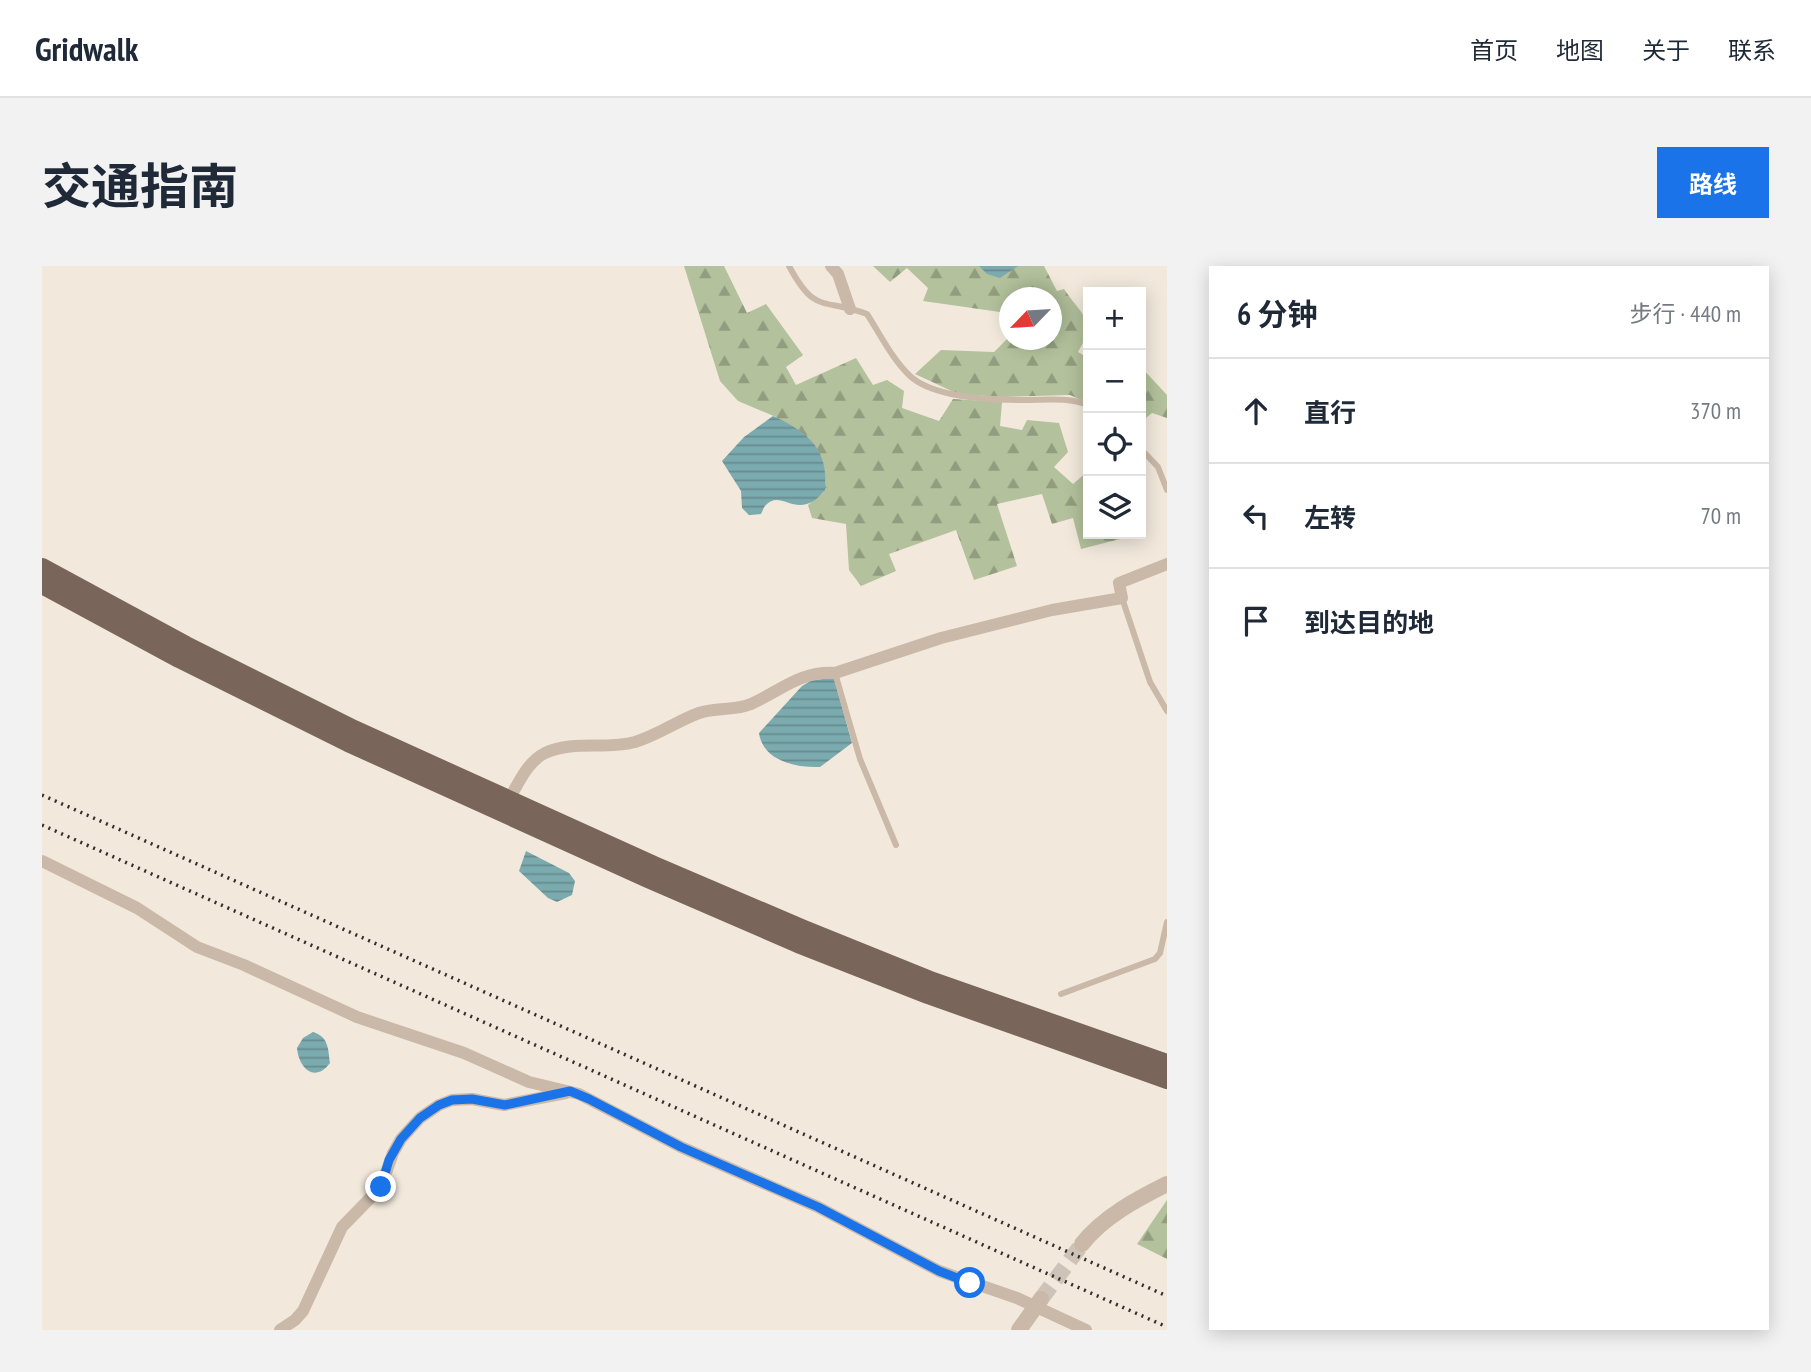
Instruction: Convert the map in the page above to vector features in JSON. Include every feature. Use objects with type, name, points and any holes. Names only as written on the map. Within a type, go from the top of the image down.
[{"type":"main road","points":[[42,567],[270,688],[354,729],[654,865],[850,948],[994,1003],[1167,1063]]},
{"type":"main road","points":[[42,585],[179,659],[348,743],[648,879],[798,944],[928,995],[1167,1080]]},
{"type":"street","points":[[831,266],[841,283],[850,309]]},
{"type":"street","points":[[509,799],[529,767],[545,753],[579,745],[628,744],[653,736],[698,713],[751,704],[795,680],[818,672],[835,673],[941,638],[1052,611],[1122,598],[1119,583],[1167,564]]},
{"type":"street","points":[[42,861],[137,908],[197,947],[244,965],[357,1017],[464,1053],[529,1082],[570,1091],[589,1099],[692,1152],[818,1207],[947,1274],[1038,1302],[1086,1330]]},
{"type":"street","points":[[280,1330],[303,1311],[342,1227],[381,1187],[393,1153],[401,1139],[420,1118],[452,1100],[472,1099],[505,1105],[570,1091]]},
{"type":"street","points":[[1083,1244],[1103,1222],[1167,1184]]},
{"type":"street","points":[[1019,1330],[1038,1302]]},
{"type":"lane","points":[[789,266],[811,298],[830,306],[867,314],[903,368],[915,380],[959,396],[1008,400],[1075,400],[1083,403]]},
{"type":"lane","points":[[1146,454],[1158,467],[1167,490]]},
{"type":"lane","points":[[1122,598],[1150,682],[1167,711]]},
{"type":"lane","points":[[835,673],[860,759],[896,845]]},
{"type":"lane","points":[[1061,994],[1155,959],[1160,953],[1167,922]]},
{"type":"green space","points":[[684,266],[724,266],[747,313],[766,304],[803,355],[786,367],[796,385],[856,358],[873,385],[887,380],[904,391],[902,408],[939,421],[953,399],[1002,402],[1000,426],[1022,430],[1027,420],[1059,423],[1068,452],[1054,467],[1073,484],[1083,475],[1083,539],[1120,539],[1081,549],[1073,518],[1052,524],[1042,494],[997,504],[1017,566],[974,580],[956,530],[889,554],[896,571],[861,586],[849,570],[846,524],[812,518],[808,505],[823,493],[826,480],[776,417],[738,401],[720,381]]},
{"type":"green space","points":[[873,266],[1044,266],[1055,287],[999,287],[999,312],[923,301],[928,288],[907,268],[890,282]]},
{"type":"green space","points":[[1064,289],[1083,315],[1083,343],[1078,352],[1083,355],[1083,401],[1070,395],[1002,397],[958,394],[915,374],[941,350],[994,352],[999,347],[999,350],[1062,350]]},
{"type":"green space","points":[[1146,372],[1167,395],[1167,418],[1152,413],[1146,418]]},
{"type":"green space","points":[[1167,1200],[1167,1259],[1137,1244]]},
{"type":"water","points":[[979,266],[1018,266],[1000,278],[987,274]]},
{"type":"water","points":[[773,416],[796,429],[814,444],[823,463],[825,490],[807,504],[773,500],[765,506],[761,514],[749,515],[742,508],[741,491],[722,461],[744,437]]},
{"type":"water","points":[[834,678],[852,743],[820,767],[791,764],[774,756],[762,743],[759,733],[802,686],[812,680]]},
{"type":"water","points":[[526,851],[569,873],[575,881],[572,895],[557,902],[548,898],[519,871]]},
{"type":"water","points":[[313,1032],[325,1040],[330,1063],[319,1072],[313,1073],[304,1067],[297,1048],[303,1038]]},
{"type":"tunnel","points":[[1041,1299],[1082,1244]]},
{"type":"railway","points":[[42,795],[1167,1296]]},
{"type":"railway","points":[[42,825],[1167,1327]]},
{"type":"route","points":[[381,1187],[389,1160],[401,1139],[420,1118],[439,1105],[452,1100],[472,1099],[505,1105],[570,1091],[681,1147],[818,1207],[939,1271],[970,1283]]}]
